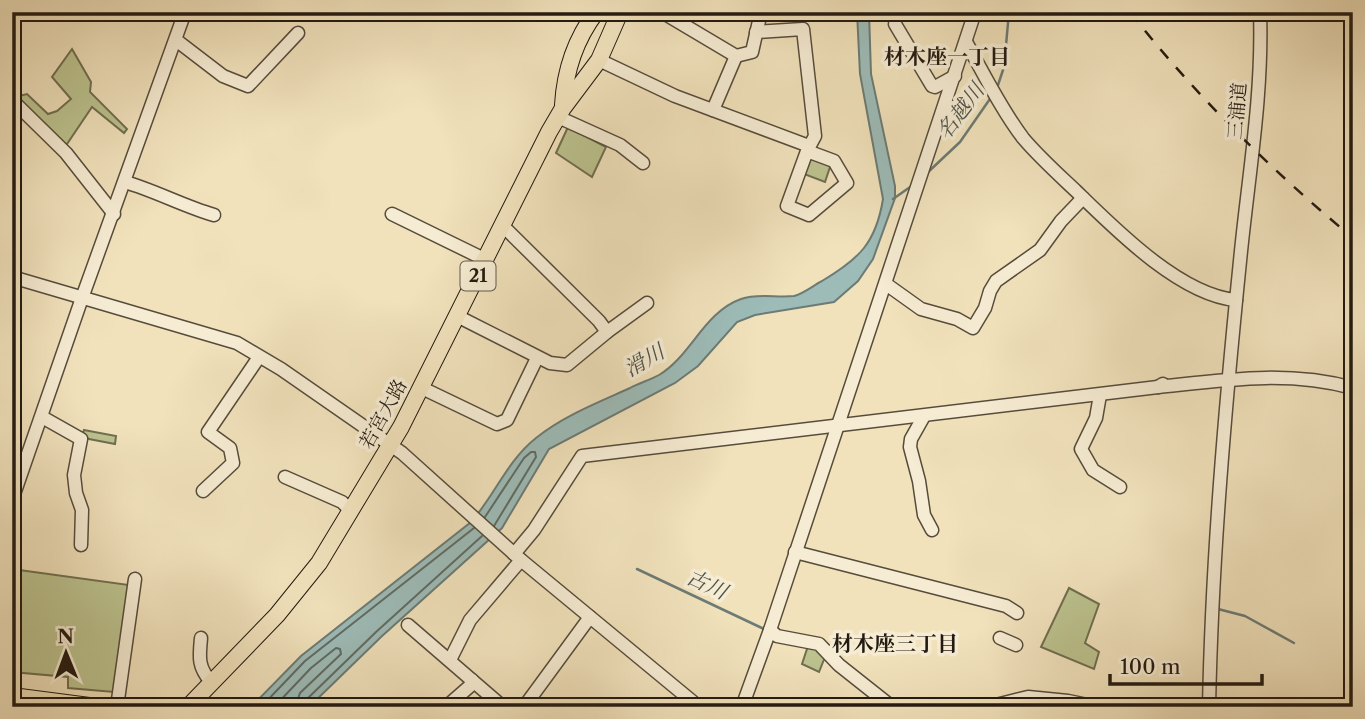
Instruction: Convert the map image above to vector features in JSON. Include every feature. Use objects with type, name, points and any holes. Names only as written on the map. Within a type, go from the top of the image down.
[{"type":"highway","points":[[12,697],[89,707]]},
{"type":"main road","name":"若宮大路","points":[[560,112],[570,57],[596,12]]},
{"type":"main road","name":"若宮大路","points":[[188,707],[264,630],[319,564],[392,444],[560,112],[599,60],[620,12]]},
{"type":"street","points":[[12,500],[186,12]]},
{"type":"street","points":[[662,12],[736,56],[752,52],[761,12]]},
{"type":"street","points":[[742,707],[886,285],[975,12]]},
{"type":"street","name":"三浦道","points":[[1209,707],[1219,494],[1236,300],[1255,141],[1260,12]]},
{"type":"street","points":[[895,24],[932,86],[935,87],[955,76]]},
{"type":"street","points":[[599,60],[675,96],[808,148],[834,161],[847,183],[809,215],[787,206],[808,148],[815,136],[803,29],[757,32]]},
{"type":"street","points":[[176,40],[223,76],[248,86],[298,33]]},
{"type":"street","points":[[966,42],[1023,137],[1083,198],[1136,247],[1177,276],[1223,299],[1236,300]]},
{"type":"street","points":[[713,110],[736,56]]},
{"type":"street","points":[[12,100],[66,153],[114,214]]},
{"type":"street","points":[[560,112],[620,145],[643,163]]},
{"type":"street","points":[[125,182],[156,191],[176,202],[214,215]]},
{"type":"street","points":[[886,285],[921,309],[957,319],[973,328],[996,281],[1040,250],[1061,221],[1083,198]]},
{"type":"street","points":[[392,214],[486,260]]},
{"type":"street","points":[[503,226],[607,332]]},
{"type":"street","points":[[12,277],[237,343],[260,357],[392,444],[518,557],[699,707]]},
{"type":"street","points":[[457,316],[537,358],[567,365],[648,303]]},
{"type":"street","points":[[203,491],[233,463],[230,448],[208,432],[260,357]]},
{"type":"street","points":[[422,388],[496,424],[507,420],[537,358]]},
{"type":"street","points":[[450,660],[470,620],[518,557],[582,456],[1100,395],[1160,385],[1288,376],[1350,386]]},
{"type":"street","points":[[1100,395],[1096,418],[1081,449],[1093,470],[1120,487]]},
{"type":"street","points":[[924,416],[911,439],[910,447],[924,515],[932,530]]},
{"type":"street","points":[[42,417],[82,439],[74,475],[82,510],[81,545]]},
{"type":"street","points":[[285,477],[342,502],[350,510]]},
{"type":"street","points":[[795,552],[1006,607],[1017,613]]},
{"type":"street","points":[[117,707],[135,579]]},
{"type":"street","points":[[524,707],[590,617]]},
{"type":"street","points":[[408,625],[503,707]]},
{"type":"street","points":[[768,634],[819,644],[839,665],[892,707]]},
{"type":"street","points":[[201,638],[199,663],[211,682]]},
{"type":"street","points":[[1000,638],[1016,645]]},
{"type":"street","points":[[446,707],[470,686],[472,680]]},
{"type":"street","points":[[988,707],[1028,697],[1097,707]]},
{"type":"green space","points":[[72,49],[91,82],[90,92],[127,129],[124,133],[92,107],[65,147],[25,110],[19,96],[27,94],[48,114],[57,111],[71,99],[52,77]]},
{"type":"green space","points":[[568,127],[606,147],[592,177],[556,153]]},
{"type":"green space","points":[[812,156],[831,164],[825,182],[804,174]]},
{"type":"green space","points":[[84,430],[116,436],[115,444],[89,439],[82,435]]},
{"type":"green space","points":[[12,569],[129,585],[114,692],[68,688],[68,677],[12,672]]},
{"type":"green space","points":[[1069,588],[1099,604],[1085,643],[1099,652],[1094,669],[1041,647]]},
{"type":"green space","points":[[808,646],[818,648],[825,657],[819,672],[802,664]]},
{"type":"water","points":[[857,12],[869,12],[871,74],[895,186],[895,198],[873,259],[858,281],[834,302],[755,315],[737,322],[698,366],[675,383],[549,449],[502,528],[381,637],[309,707],[251,707],[301,656],[471,522],[517,457],[536,438],[582,410],[659,375],[680,357],[707,324],[728,305],[747,297],[797,295],[846,265],[864,248],[876,227],[883,199],[860,74]]},
{"type":"waterway","name":"名越川","points":[[997,88],[1004,67],[1009,12]]},
{"type":"waterway","name":"名越川","points":[[926,174],[960,142],[992,96]]},
{"type":"waterway","name":"名越川","points":[[893,199],[913,185]]},
{"type":"waterway","name":"古川","points":[[637,569],[764,629]]},
{"type":"waterway","points":[[1218,609],[1245,616],[1294,643]]},
{"type":"tram line","points":[[12,15],[22,12]]},
{"type":"railway","points":[[1130,12],[1181,73],[1236,131],[1293,186],[1353,238]]},
{"type":"district","name":"材木座一丁目","points":[[947,56]]},
{"type":"district","name":"材木座三丁目","points":[[895,643]]},
{"type":"water label","name":"滑川","points":[[644,360]]}]
